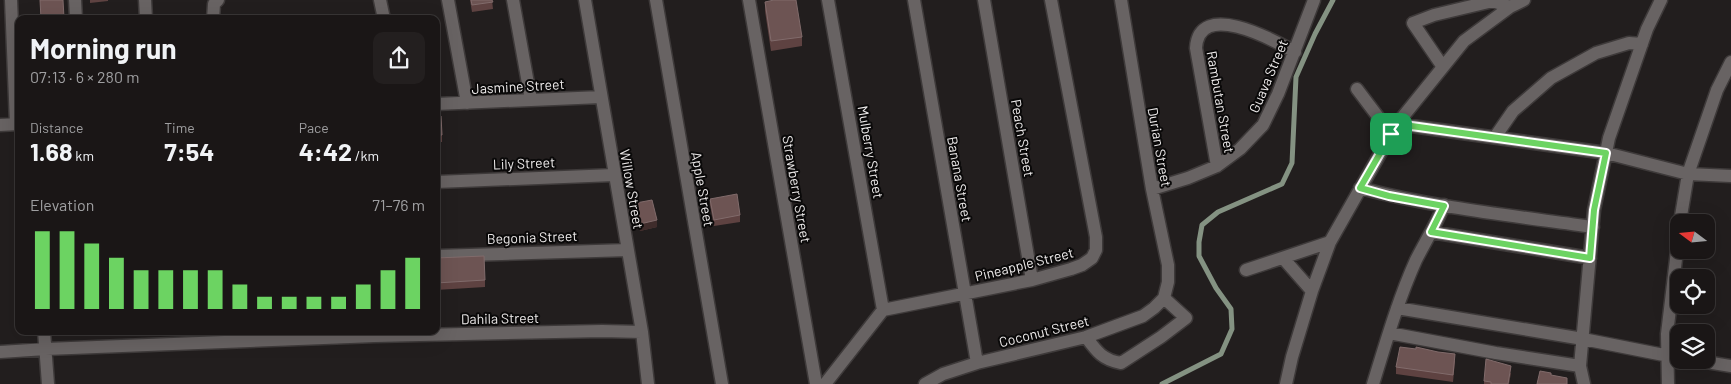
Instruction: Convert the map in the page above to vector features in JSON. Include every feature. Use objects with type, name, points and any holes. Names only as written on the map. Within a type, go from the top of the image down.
[{"type":"street","points":[[11,0],[15,83]]},
{"type":"street","points":[[76,0],[76,15]]},
{"type":"street","points":[[145,0],[146,15]]},
{"type":"street","points":[[213,15],[214,4],[218,0]]},
{"type":"street","points":[[380,0],[383,15]]},
{"type":"street","points":[[448,0],[467,103]]},
{"type":"street","points":[[514,0],[531,100]]},
{"type":"street","name":"Willow Street","points":[[584,0],[642,332],[648,384]]},
{"type":"street","name":"Apple Street","points":[[656,0],[722,384]]},
{"type":"street","name":"Strawberry Street","points":[[749,0],[816,384]]},
{"type":"street","name":"Mulberry Street","points":[[828,0],[884,310]]},
{"type":"street","name":"Banana Street","points":[[914,0],[977,363]]},
{"type":"street","name":"Peach Street","points":[[984,0],[1032,280]]},
{"type":"street","name":"Pineapple Street","points":[[884,310],[1032,280],[1082,265],[1092,258],[1096,250],[1096,237],[1051,0]]},
{"type":"street","name":"Durian Street","points":[[1121,0],[1152,189],[1168,266],[1168,282],[1164,298]]},
{"type":"street","name":"Guava Street","points":[[1152,189],[1188,178],[1217,166],[1240,149],[1263,125],[1278,94],[1314,0]]},
{"type":"street","points":[[1286,384],[1292,356],[1312,291],[1330,242],[1394,129],[1464,41],[1510,7],[1524,0]]},
{"type":"street","points":[[1584,384],[1580,366],[1594,210],[1609,138],[1647,30],[1662,0]]},
{"type":"street","points":[[1443,67],[1413,23],[1434,15],[1493,1],[1510,7]]},
{"type":"street","name":"Rambutan Street","points":[[1217,166],[1196,48],[1200,29],[1205,23],[1217,20],[1231,20],[1249,27],[1295,52]]},
{"type":"street","points":[[1495,137],[1513,111],[1550,78],[1596,53],[1629,43],[1642,44]]},
{"type":"street","points":[[1681,214],[1688,174],[1717,90],[1731,62]]},
{"type":"street","points":[[1357,89],[1394,129],[1495,137],[1606,153],[1688,174],[1731,176]]},
{"type":"street","name":"Jasmine Street","points":[[440,104],[601,97]]},
{"type":"street","points":[[0,125],[15,124]]},
{"type":"street","name":"Lily Street","points":[[440,182],[614,175]]},
{"type":"street","points":[[1360,188],[1389,196],[1444,206],[1592,227]]},
{"type":"street","points":[[1373,384],[1397,308],[1416,260],[1444,206]]},
{"type":"street","points":[[1431,232],[1590,258]]},
{"type":"street","points":[[1246,270],[1330,242]]},
{"type":"street","name":"Begonia Street","points":[[440,256],[628,250]]},
{"type":"street","points":[[1284,258],[1312,291]]},
{"type":"street","points":[[1670,346],[1667,334],[1676,259]]},
{"type":"street","points":[[1086,337],[1098,353],[1110,362],[1122,363],[1161,338],[1186,318],[1164,298]]},
{"type":"street","name":"Coconut Street","points":[[926,384],[943,374],[977,363],[1086,337],[1143,316],[1164,298]]},
{"type":"street","points":[[1397,308],[1583,338],[1670,356]]},
{"type":"street","points":[[825,384],[884,310]]},
{"type":"street","name":"Dahila Street","points":[[440,335],[602,331],[642,332]]},
{"type":"street","points":[[1389,333],[1580,366]]},
{"type":"street","points":[[44,335],[48,384]]},
{"type":"street","name":"Dahila Street","points":[[0,352],[420,335]]},
{"type":"street","points":[[1715,363],[1731,366]]},
{"type":"street","points":[[1668,384],[1671,369]]},
{"type":"building","points":[[40,0],[63,0],[64,15],[41,15]]},
{"type":"building","points":[[471,0],[492,0],[493,2],[472,5]]},
{"type":"building","points":[[796,0],[802,37],[771,41],[765,2]]},
{"type":"building","points":[[440,116],[441,116],[442,135],[440,135]]},
{"type":"building","points":[[737,194],[740,215],[714,220],[710,199]]},
{"type":"building","points":[[652,200],[657,220],[640,224],[636,203]]},
{"type":"building","points":[[484,256],[485,280],[440,283],[440,258]]},
{"type":"building","points":[[1400,347],[1416,349],[1416,347],[1455,354],[1453,375],[1396,367]]},
{"type":"building","points":[[1486,359],[1511,366],[1508,384],[1491,384],[1491,382],[1484,381]]},
{"type":"building","points":[[1540,371],[1567,378],[1567,384],[1537,384]]},
{"type":"waterway","points":[[1162,384],[1221,354],[1232,329],[1231,309],[1216,288],[1199,256],[1202,225],[1218,212],[1282,184],[1292,163],[1296,77],[1333,0]]},
{"type":"route","points":[[1397,124],[1606,153],[1594,210],[1590,258],[1431,232],[1444,206],[1389,196],[1360,188],[1391,134],[1397,124]]}]
